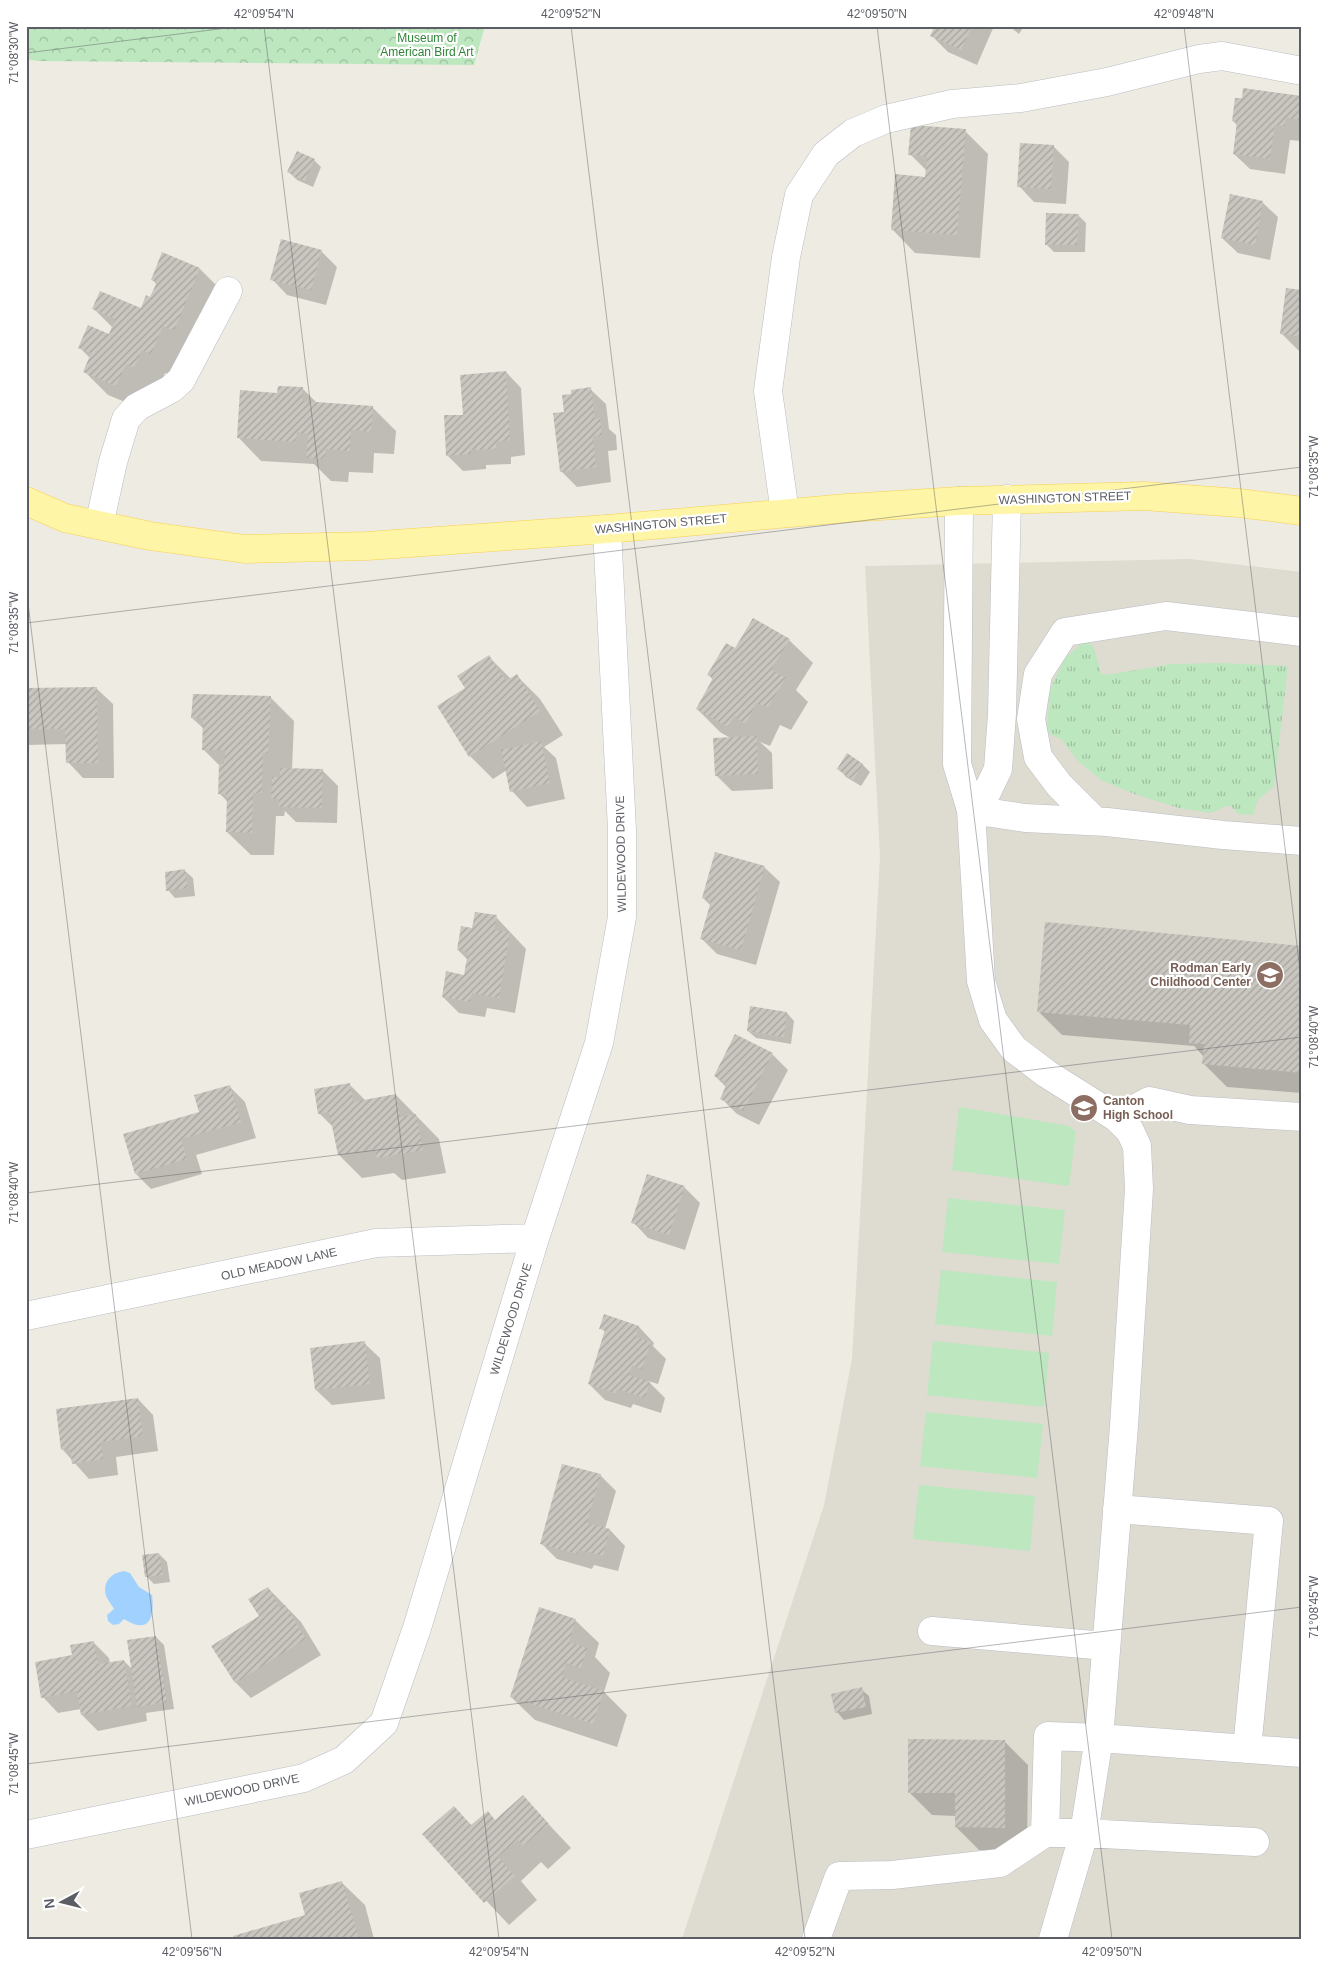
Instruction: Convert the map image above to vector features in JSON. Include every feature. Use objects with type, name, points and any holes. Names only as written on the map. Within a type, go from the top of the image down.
[{"type":"main road","name":"WASHINGTON STREET","points":[[26,501],[65,518],[150,536],[245,549],[366,546],[607,529],[785,513],[1006,499],[1144,496],[1239,503],[1302,511]]},
{"type":"street","points":[[785,513],[768,391],[786,257],[799,195],[826,154],[853,133],[886,119],[952,104],[1021,98],[1097,84],[1199,59],[1222,56],[1296,70]]},
{"type":"street","points":[[100,525],[113,462],[126,418],[137,407],[171,389],[180,380],[228,291]]},
{"type":"street","points":[[971,810],[987,792],[998,769],[1002,714],[1006,499]]},
{"type":"street","points":[[959,501],[957,764],[971,810],[981,981],[993,1020],[1014,1049],[1047,1074],[1117,1118],[1130,1131],[1137,1146],[1139,1189],[1099,1738],[1084,1833],[1053,1939]]},
{"type":"street","name":"WILDEWOOD DRIVE","points":[[26,1835],[304,1778],[344,1760],[384,1723],[417,1628],[535,1238],[599,1043],[622,917],[622,830],[607,529]]},
{"type":"street","points":[[1095,821],[1059,785],[1038,757],[1031,719],[1038,674],[1065,632],[1166,616],[1302,632]]},
{"type":"street","points":[[971,810],[1025,818],[1095,821],[1223,835],[1302,841]]},
{"type":"street","points":[[1117,1118],[1149,1101],[1190,1110],[1302,1117]]},
{"type":"street","name":"OLD MEADOW LANE","points":[[26,1316],[376,1243],[535,1238]]},
{"type":"street","points":[[1117,1509],[1269,1521],[1247,1749]]},
{"type":"street","points":[[932,1631],[1106,1646]]},
{"type":"street","points":[[1045,1833],[1048,1736],[1302,1753]]},
{"type":"street","points":[[816,1939],[839,1876],[892,1875],[1000,1862],[1045,1833],[1084,1833],[1255,1842]]},
{"type":"shaded area","name":"Canton High School","points":[[1190,559],[1302,572],[1302,1939],[682,1939],[824,1505],[852,1359],[880,857],[865,566]]},
{"type":"green space","name":"Museum of American Bird Art","points":[[26,26],[485,26],[474,65],[38,61],[26,59]]},
{"type":"green space","points":[[1088,642],[1094,648],[1101,673],[1106,675],[1172,664],[1220,663],[1288,666],[1274,786],[1258,800],[1253,815],[1238,814],[1231,806],[1223,807],[1211,813],[1179,808],[1137,795],[1101,780],[1078,761],[1061,739],[1051,735],[1047,730],[1050,690],[1065,658],[1082,643]]},
{"type":"green space","points":[[959,1107],[1069,1126],[1076,1132],[1069,1186],[952,1170]]},
{"type":"green space","points":[[948,1198],[1065,1210],[1059,1264],[942,1252]]},
{"type":"green space","points":[[941,1270],[1057,1282],[1052,1336],[935,1324]]},
{"type":"green space","points":[[933,1341],[1049,1353],[1044,1407],[927,1395]]},
{"type":"green space","points":[[926,1412],[1043,1424],[1037,1478],[920,1466]]},
{"type":"green space","points":[[919,1485],[1035,1496],[1030,1551],[913,1539]]},
{"type":"water","points":[[124,1571],[130,1573],[139,1587],[152,1595],[151,1617],[145,1625],[133,1624],[124,1619],[119,1624],[113,1625],[108,1621],[107,1615],[114,1609],[105,1593],[106,1584],[115,1574]]},
{"type":"building","points":[[935,26],[972,26],[961,50],[930,36]]},
{"type":"building","points":[[1243,88],[1302,96],[1302,120],[1286,118],[1285,126],[1275,125],[1270,159],[1233,154],[1237,122],[1232,121],[1235,98],[1242,98]]},
{"type":"building","points":[[911,125],[966,129],[957,235],[891,230],[895,174],[925,177],[927,156],[908,155]]},
{"type":"building","points":[[1020,143],[1054,145],[1051,189],[1017,187]]},
{"type":"building","points":[[297,151],[315,159],[305,181],[287,172]]},
{"type":"building","points":[[1230,194],[1263,201],[1255,245],[1221,238]]},
{"type":"building","points":[[1046,213],[1079,214],[1077,245],[1045,245]]},
{"type":"building","points":[[281,239],[322,250],[311,290],[270,280]]},
{"type":"building","points":[[162,252],[200,268],[174,331],[163,326],[151,354],[142,350],[134,368],[126,364],[116,386],[83,372],[91,353],[78,348],[88,325],[109,334],[115,319],[92,309],[100,291],[141,308],[146,295],[150,297],[157,282],[151,280]]},
{"type":"building","points":[[1286,288],[1302,290],[1302,337],[1280,334]]},
{"type":"building","points":[[506,371],[510,440],[496,442],[496,449],[471,450],[471,454],[446,456],[444,415],[463,415],[460,375]]},
{"type":"building","points":[[278,386],[303,387],[302,401],[373,406],[371,432],[351,430],[350,451],[326,449],[325,459],[306,458],[308,434],[297,432],[296,442],[237,438],[240,390],[277,393]]},
{"type":"building","points":[[591,387],[595,419],[600,418],[602,435],[593,436],[596,467],[560,472],[553,413],[564,412],[562,395],[571,394],[571,390]]},
{"type":"building","points":[[753,618],[790,639],[771,670],[786,678],[768,707],[756,703],[746,724],[734,716],[728,727],[696,709],[713,678],[707,675],[726,643],[735,648]]},
{"type":"building","points":[[489,655],[506,681],[517,674],[540,711],[469,757],[437,706],[465,688],[457,676]]},
{"type":"building","points":[[97,687],[98,763],[66,763],[65,729],[26,729],[26,688]]},
{"type":"building","points":[[193,694],[271,696],[268,753],[263,753],[262,793],[253,793],[252,833],[226,832],[227,794],[218,794],[219,764],[224,764],[225,750],[202,750],[203,718],[191,718]]},
{"type":"building","points":[[757,736],[758,774],[715,776],[713,738]]},
{"type":"building","points":[[541,741],[550,783],[510,792],[501,750]]},
{"type":"building","points":[[847,753],[863,764],[853,780],[837,769]]},
{"type":"building","points":[[280,768],[323,769],[322,808],[279,807],[279,799],[271,799],[272,777],[280,777]]},
{"type":"building","points":[[715,852],[765,866],[741,950],[700,939],[711,901],[702,898]]},
{"type":"building","points":[[185,869],[188,888],[166,891],[165,872]]},
{"type":"building","points":[[475,912],[497,915],[494,930],[510,932],[499,998],[472,993],[470,1002],[442,997],[446,971],[464,975],[468,952],[457,950],[461,926],[472,928]]},
{"type":"building","points":[[1045,922],[1302,946],[1302,1073],[1202,1064],[1204,1044],[1189,1043],[1190,1025],[1037,1012]]},
{"type":"building","points":[[750,1006],[787,1012],[784,1037],[747,1031]]},
{"type":"building","points":[[735,1034],[773,1053],[743,1111],[720,1099],[727,1083],[714,1076]]},
{"type":"building","points":[[350,1083],[353,1102],[396,1094],[400,1117],[416,1114],[423,1150],[377,1158],[375,1149],[338,1155],[329,1112],[318,1114],[314,1089]]},
{"type":"building","points":[[230,1085],[241,1122],[181,1139],[187,1159],[135,1174],[123,1134],[199,1112],[194,1095]]},
{"type":"building","points":[[647,1174],[685,1186],[669,1235],[631,1223]]},
{"type":"building","points":[[604,1314],[639,1326],[636,1337],[651,1342],[642,1369],[632,1366],[629,1375],[650,1382],[645,1398],[617,1389],[616,1394],[588,1384],[605,1330],[599,1329]]},
{"type":"building","points":[[365,1341],[370,1384],[315,1390],[310,1348]]},
{"type":"building","points":[[138,1398],[143,1436],[101,1442],[103,1459],[72,1464],[70,1449],[61,1450],[56,1409]]},
{"type":"building","points":[[562,1464],[601,1474],[587,1523],[610,1529],[603,1556],[578,1550],[577,1554],[540,1544]]},
{"type":"building","points":[[159,1553],[163,1575],[145,1577],[142,1555]]},
{"type":"building","points":[[268,1587],[280,1608],[285,1605],[306,1639],[235,1683],[211,1646],[259,1616],[248,1599]]},
{"type":"building","points":[[539,1607],[576,1619],[569,1642],[587,1648],[581,1668],[566,1663],[562,1677],[604,1691],[593,1724],[510,1697]]},
{"type":"building","points":[[156,1636],[167,1702],[137,1707],[127,1640]]},
{"type":"building","points":[[94,1641],[98,1664],[124,1660],[132,1706],[81,1715],[77,1691],[41,1698],[35,1662],[72,1655],[70,1645]]},
{"type":"building","points":[[862,1687],[866,1707],[835,1713],[831,1694]]},
{"type":"building","points":[[908,1739],[1005,1740],[1005,1828],[955,1827],[955,1793],[908,1793]]},
{"type":"building","points":[[523,1795],[549,1824],[523,1846],[518,1840],[498,1857],[515,1876],[484,1903],[422,1834],[454,1806],[471,1825],[488,1811],[495,1820]]},
{"type":"building","points":[[342,1881],[359,1939],[234,1939],[233,1936],[305,1915],[299,1893]]},
{"type":"place","name":"Rodman Early Childhood Center","points":[[1270,975]]},
{"type":"place","name":"Canton High School","points":[[1084,1108]]}]
